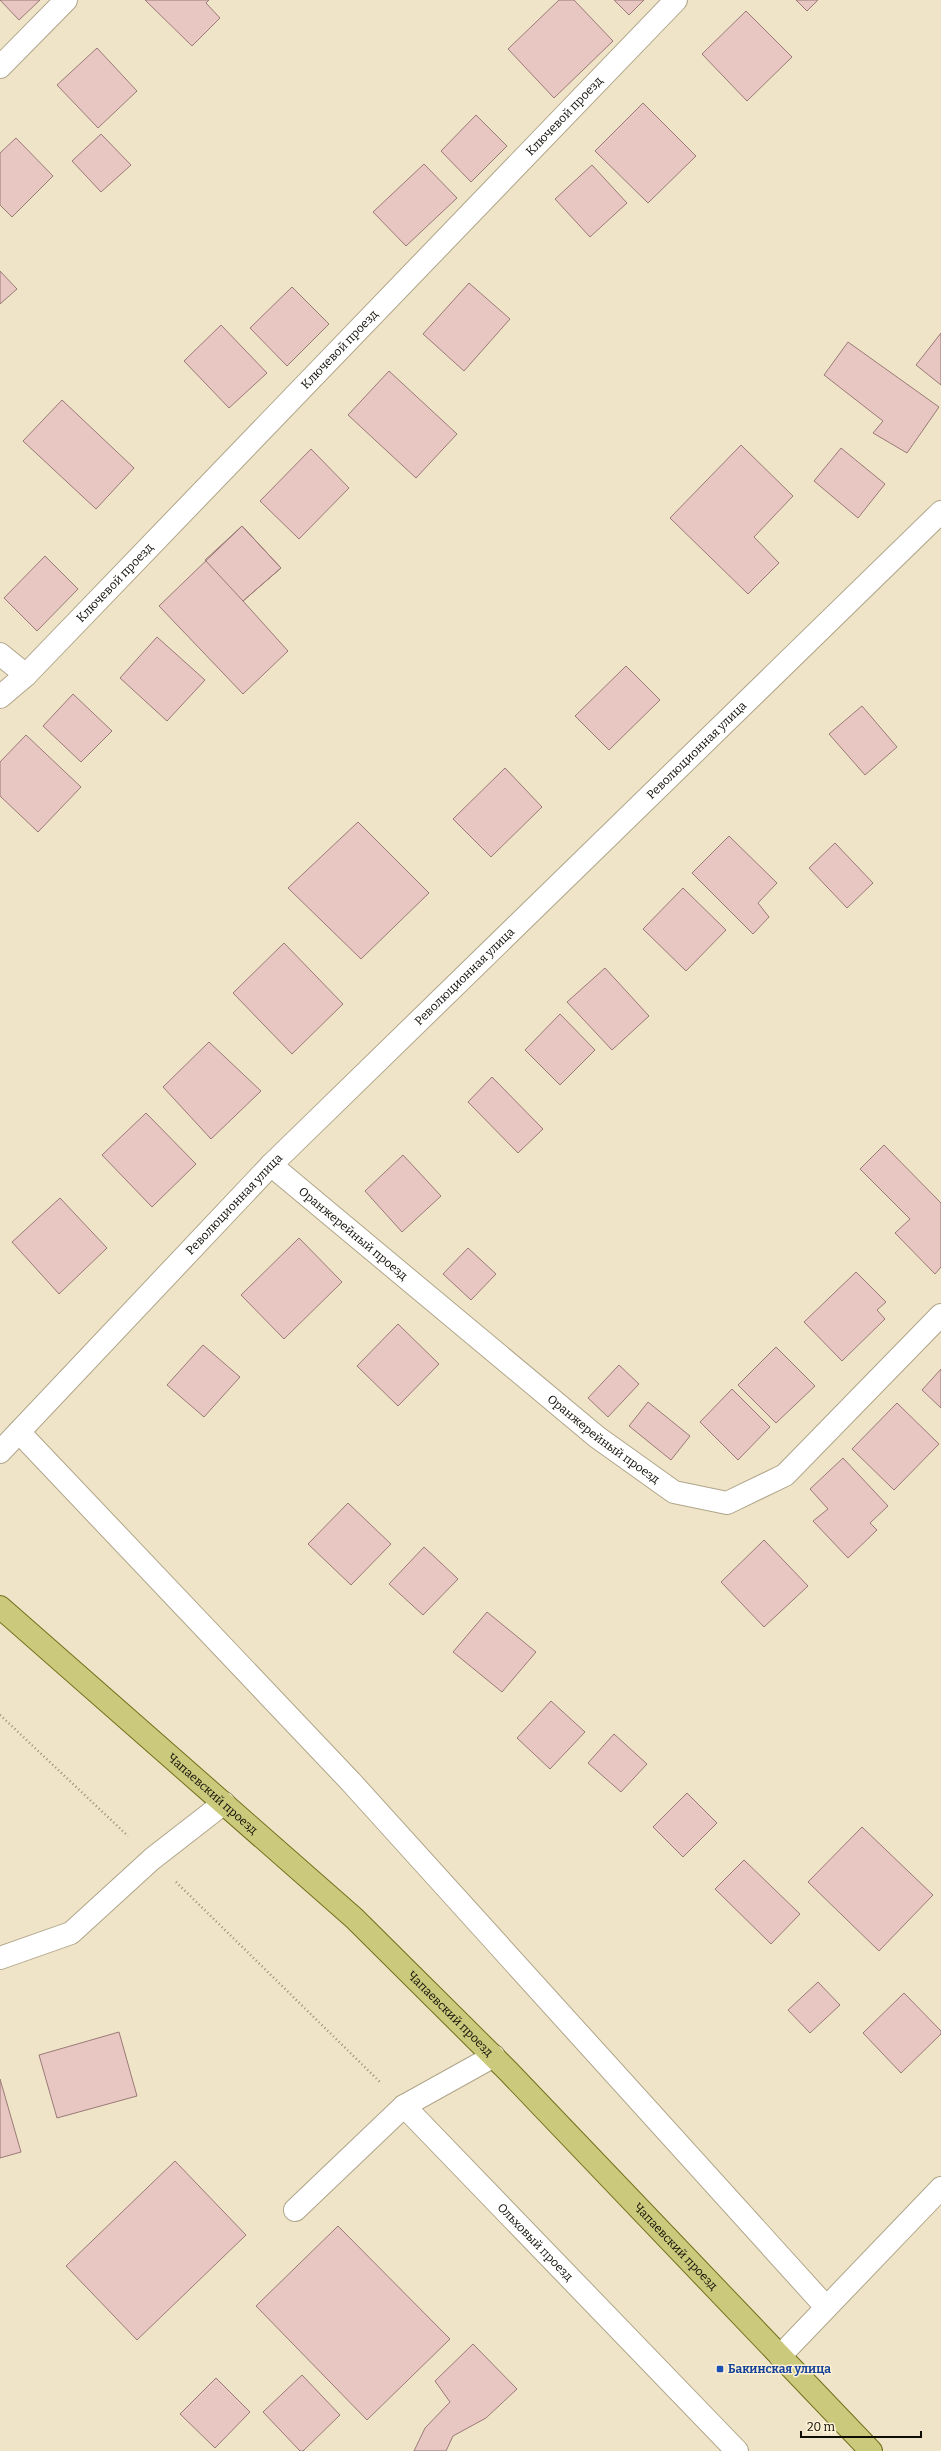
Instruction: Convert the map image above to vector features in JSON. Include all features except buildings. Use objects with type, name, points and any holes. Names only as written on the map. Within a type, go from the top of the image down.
[{"type":"main road","name":"Чапаевский проезд","points":[[0,1607],[354,1918],[494,2056],[871,2451]]},
{"type":"street","points":[[0,67],[66,0]]},
{"type":"street","name":"Ключевой проезд","points":[[0,697],[26,674],[676,0]]},
{"type":"street","name":"Революционная улица","points":[[0,1452],[271,1165],[941,512]]},
{"type":"street","points":[[0,654],[26,674]]},
{"type":"street","name":"Оранжерейный проезд","points":[[271,1165],[597,1437],[674,1492],[682,1494],[727,1503],[784,1475],[941,1315]]},
{"type":"street","points":[[19,1432],[351,1782],[826,2307]]},
{"type":"street","points":[[0,1958],[71,1933],[152,1859],[224,1803]]},
{"type":"street","points":[[295,2210],[404,2106],[494,2056]]},
{"type":"street","name":"Ольховый проезд","points":[[404,2106],[737,2451]]},
{"type":"street","points":[[780,2356],[941,2188]]},
{"type":"path","points":[[0,1715],[152,1859],[404,2106]]},
{"type":"place","name":"Бакинская улица","points":[[720,2369]]}]
